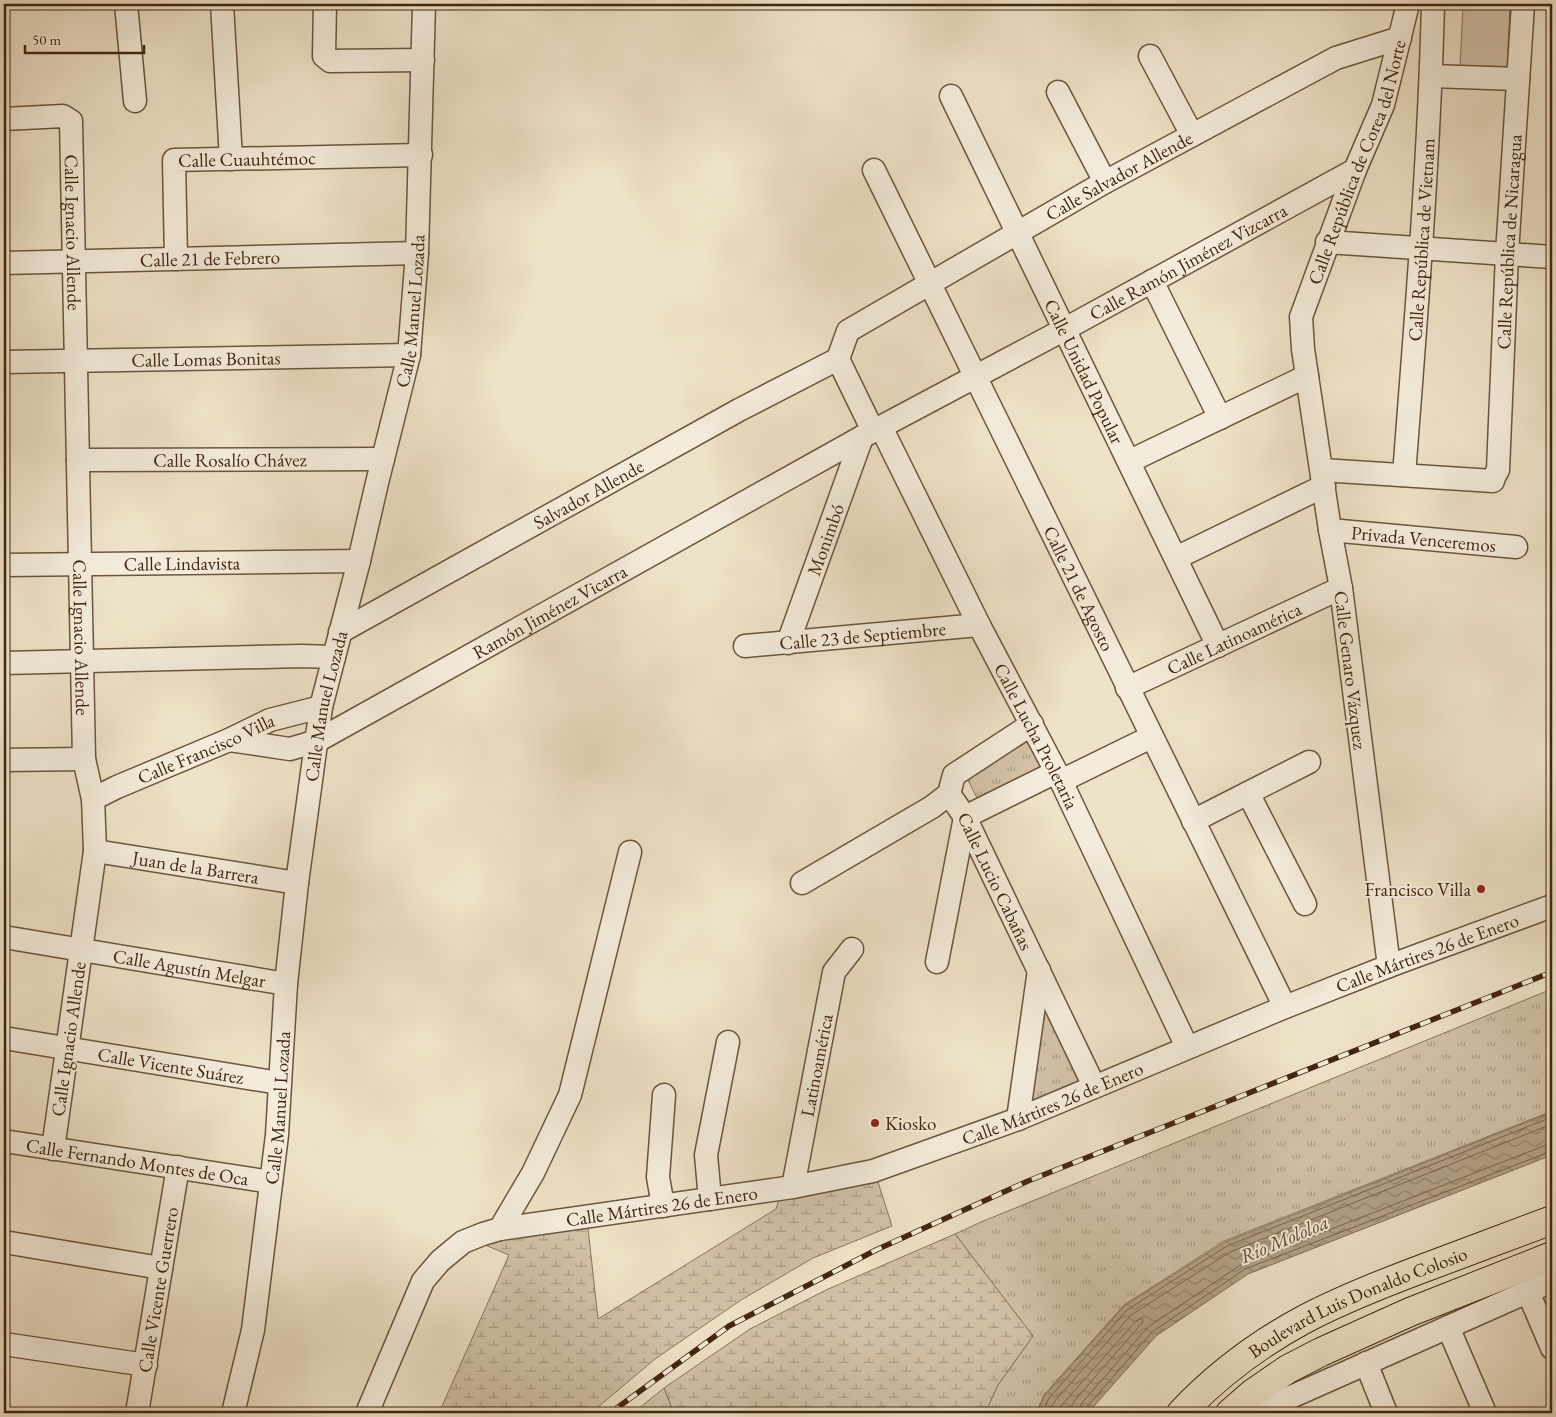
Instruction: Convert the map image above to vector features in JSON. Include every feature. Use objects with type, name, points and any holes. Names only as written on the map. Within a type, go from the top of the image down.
[{"type":"main road","name":"Boulevard Luis Donaldo Colosio","points":[[1181,1413],[1233,1366],[1305,1319],[1380,1285],[1552,1220]]},
{"type":"main road","name":"Boulevard Luis Donaldo Colosio","points":[[1230,1413],[1267,1383],[1288,1369],[1321,1352],[1410,1312],[1552,1256]]},
{"type":"street","points":[[126,4],[135,101]]},
{"type":"street","points":[[222,4],[231,158]]},
{"type":"street","points":[[325,4],[324,56],[330,61],[423,60]]},
{"type":"street","name":"Calle Manuel Lozada","points":[[233,1413],[253,1330],[276,1135],[286,984],[297,883],[321,707],[409,355],[417,253],[424,4]]},
{"type":"street","name":"Calle República de Corea del Norte","points":[[1300,317],[1354,170],[1382,104],[1408,4]]},
{"type":"street","name":"Calle República de Vietnam","points":[[1404,475],[1421,248],[1431,76],[1433,4]]},
{"type":"street","name":"Calle República de Nicaragua","points":[[1404,475],[1493,481],[1498,470],[1507,254],[1523,4]]},
{"type":"street","name":"Calle Salvador Allende","points":[[838,359],[848,331],[1104,182],[1336,58],[1400,38]]},
{"type":"street","points":[[1150,56],[1192,135]]},
{"type":"street","points":[[1431,76],[1518,79]]},
{"type":"street","points":[[1058,92],[1104,182]]},
{"type":"street","name":"Calle Unidad Popular","points":[[951,96],[1218,646]]},
{"type":"street","name":"Calle Ignacio Allende","points":[[4,120],[63,116],[71,121],[84,758],[93,799],[95,851],[53,1149]]},
{"type":"street","name":"Calle Cuauhtémoc","points":[[176,259],[174,160],[421,155]]},
{"type":"street","name":"Calle 21 de Agosto","points":[[874,170],[1285,1007]]},
{"type":"street","name":"Calle Ramón Jiménez Vizcarra","points":[[872,432],[1065,329],[1354,170]]},
{"type":"street","points":[[1328,242],[1552,257]]},
{"type":"street","name":"Calle 21 de Febrero","points":[[4,263],[417,253]]},
{"type":"street","points":[[1152,281],[1220,418]]},
{"type":"street","name":"Calle Genaro Vázquez","points":[[1300,317],[1302,349],[1330,530],[1341,588],[1389,966]]},
{"type":"street","name":"Calle Lomas Bonitas","points":[[4,362],[409,355]]},
{"type":"street","name":"Calle Lucha Proletaria","points":[[838,359],[872,432],[979,626],[1059,777],[1187,1047]]},
{"type":"street","name":"Salvador Allende","points":[[340,632],[739,410],[838,359]]},
{"type":"street","points":[[1130,462],[1307,376]]},
{"type":"street","name":"Monimbó","points":[[788,643],[872,432]]},
{"type":"street","name":"Ramón Jiménez Vicarra","points":[[229,740],[290,749],[317,741],[872,432]]},
{"type":"street","name":"Calle Rosalío Chávez","points":[[78,460],[383,459]]},
{"type":"street","points":[[1176,558],[1323,478],[1404,475]]},
{"type":"street","name":"Privada Venceremos","points":[[1330,530],[1516,547]]},
{"type":"street","name":"Calle Lindavista","points":[[4,565],[359,561]]},
{"type":"street","name":"Calle Latinoamérica","points":[[1127,688],[1341,588]]},
{"type":"street","name":"Calle 23 de Septiembre","points":[[746,646],[979,626]]},
{"type":"street","points":[[4,663],[302,656],[334,657]]},
{"type":"street","name":"Calle Francisco Villa","points":[[93,799],[229,740],[270,720],[321,707]]},
{"type":"street","points":[[802,883],[932,807],[949,794],[954,775],[1032,724]]},
{"type":"street","points":[[937,962],[965,817],[1151,737]]},
{"type":"street","points":[[4,760],[84,758]]},
{"type":"street","points":[[1193,821],[1309,762]]},
{"type":"street","points":[[1248,793],[1305,904]]},
{"type":"street","name":"Calle Lucio Cabañas","points":[[949,794],[965,817],[1094,1086]]},
{"type":"street","name":"Juan de la Barrera","points":[[95,851],[297,883]]},
{"type":"street","points":[[500,1230],[533,1173],[570,1095],[630,852]]},
{"type":"street","name":"Calle Mártires 26 de Enero","points":[[367,1413],[423,1281],[440,1262],[463,1242],[482,1234],[500,1230],[793,1188],[873,1171],[1018,1119],[1285,1007],[1389,966],[1552,906]]},
{"type":"street","name":"Calle Agustín Melgar","points":[[4,937],[286,984]]},
{"type":"street","name":"Latinoamérica","points":[[793,1188],[834,972],[852,949]]},
{"type":"street","name":"Calle Lucio Cabañas","points":[[1018,1119],[1039,970]]},
{"type":"street","name":"Calle Vicente Suárez","points":[[4,1038],[279,1083]]},
{"type":"street","points":[[710,1199],[706,1155],[728,1042]]},
{"type":"street","points":[[663,1206],[658,1177],[664,1095]]},
{"type":"street","name":"Calle Fernando Montes de Oca","points":[[4,1141],[271,1182]]},
{"type":"street","name":"Calle Vicente Guerrero","points":[[137,1413],[178,1167]]},
{"type":"street","points":[[4,1242],[161,1268]]},
{"type":"street","points":[[1266,1413],[1286,1407],[1366,1364],[1552,1281]]},
{"type":"street","points":[[1528,1292],[1552,1348]]},
{"type":"street","points":[[1448,1327],[1485,1413]]},
{"type":"street","points":[[4,1344],[146,1365]]},
{"type":"street","points":[[1366,1364],[1386,1413]]},
{"type":"green space","points":[[1463,4],[1510,4],[1507,69],[1460,67]]},
{"type":"green space","points":[[1031,739],[1045,766],[978,800],[965,774]]},
{"type":"green space","points":[[1039,970],[1094,1086],[1018,1119]]},
{"type":"green space","points":[[1552,989],[1552,1111],[1224,1241],[1124,1305],[1044,1395],[1036,1413],[985,1413],[998,1385],[1033,1336],[955,1234]]},
{"type":"green space","points":[[878,1182],[892,1226],[813,1258],[741,1300],[655,1359],[591,1413],[439,1413],[509,1255],[478,1242],[588,1228],[598,1319],[776,1209],[779,1199]]},
{"type":"green space","points":[[955,1234],[1033,1336],[998,1385],[985,1413],[674,1413],[664,1388],[750,1329],[826,1290]]},
{"type":"green space","points":[[664,1388],[674,1413],[633,1413]]},
{"type":"water","name":"Río Mololoa","points":[[1552,1112],[1552,1155],[1248,1274],[1156,1336],[1088,1413],[1036,1413],[1045,1395],[1124,1306],[1225,1242]]},
{"type":"railway","points":[[610,1413],[729,1326],[876,1250],[1028,1181],[1552,972]]},
{"type":"place","name":"Francisco Villa","points":[[1481,889]]},
{"type":"place","name":"Kiosko","points":[[875,1123]]}]
